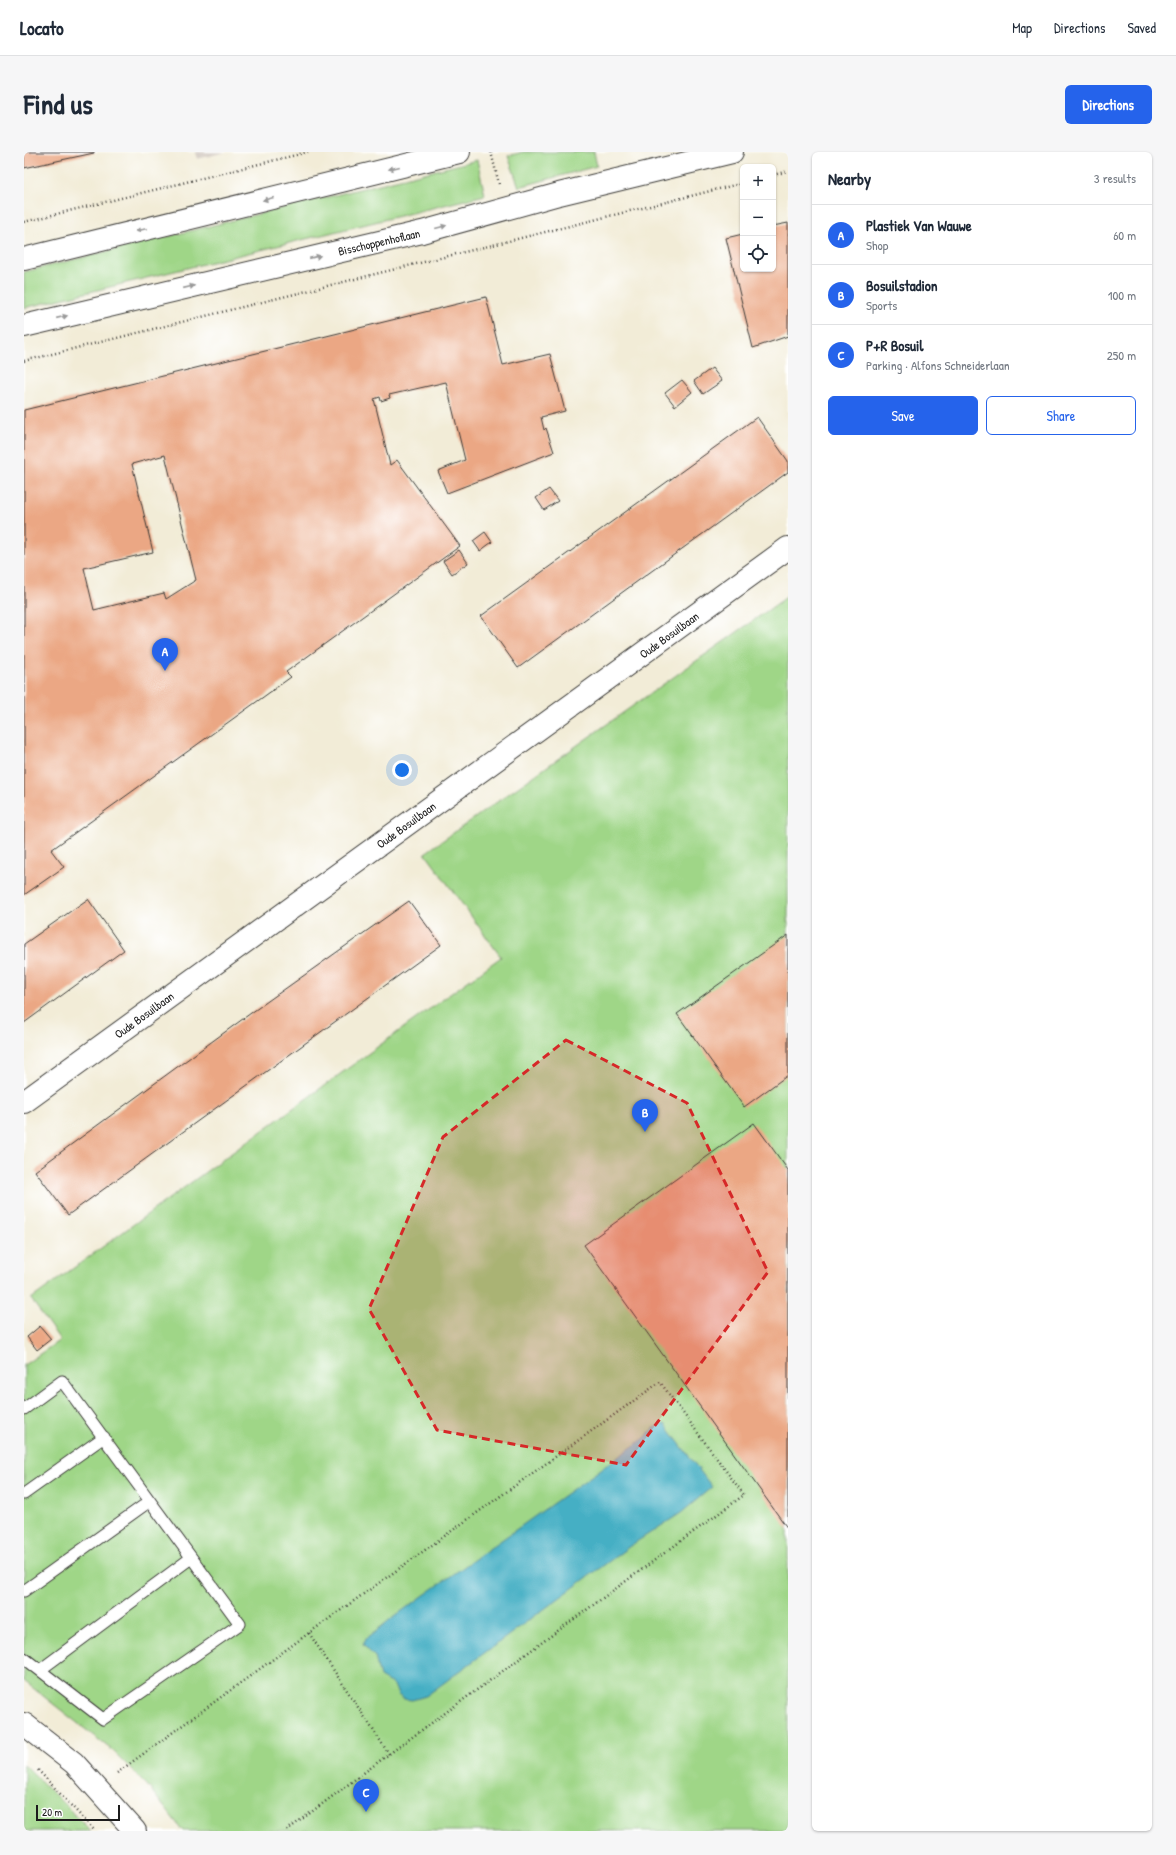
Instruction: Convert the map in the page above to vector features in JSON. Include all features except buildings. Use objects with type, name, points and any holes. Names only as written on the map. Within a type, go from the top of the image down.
[{"type":"main road","points":[[24,258],[459,152]]},
{"type":"main road","name":"Bisschoppenhoflaan","points":[[24,326],[422,232],[566,192],[732,152]]},
{"type":"main road","name":"Oude Bosuilbaan","points":[[24,1102],[788,548]]},
{"type":"main road","points":[[24,1724],[74,1763],[135,1831]]},
{"type":"lane","points":[[24,1409],[62,1381],[240,1624],[104,1719],[24,1658]]},
{"type":"lane","points":[[24,1494],[104,1437]]},
{"type":"lane","points":[[24,1591],[150,1502]]},
{"type":"lane","points":[[40,1670],[192,1558]]},
{"type":"path","points":[[24,222],[308,152]]},
{"type":"path","points":[[491,152],[506,209]]},
{"type":"path","points":[[776,174],[788,172]]},
{"type":"path","points":[[24,361],[740,184]]},
{"type":"path","points":[[117,1773],[308,1633],[660,1382],[744,1495],[286,1831]]},
{"type":"path","points":[[308,1633],[389,1754]]},
{"type":"path","points":[[34,1765],[95,1831]]},
{"type":"highlighted area","points":[[566,1040],[687,1103],[768,1272],[626,1465],[437,1430],[369,1309],[443,1137]]},
{"type":"shaded area","points":[[196,152],[226,152],[197,159]]},
{"type":"green space","points":[[523,152],[594,152],[597,166],[519,187],[508,156]]},
{"type":"green space","points":[[477,160],[485,195],[24,308],[24,272]]},
{"type":"green space","points":[[788,596],[788,1831],[183,1831],[147,1785],[113,1751],[24,1681],[24,1365],[60,1340],[31,1299],[501,957],[425,853]]},
{"type":"green space","points":[[24,1764],[91,1831],[24,1831]]},
{"type":"water","points":[[665,1424],[712,1487],[681,1513],[630,1546],[426,1696],[412,1700],[404,1699],[398,1695],[394,1685],[380,1677],[375,1657],[363,1645],[366,1639],[392,1618],[646,1437],[653,1428]]},
{"type":"place","name":"Plastiek Van Wauwe","points":[[165,671]]},
{"type":"place","name":"Bosuilstadion","points":[[645,1132]]},
{"type":"place","name":"P+R Bosuil","points":[[366,1812]]}]
